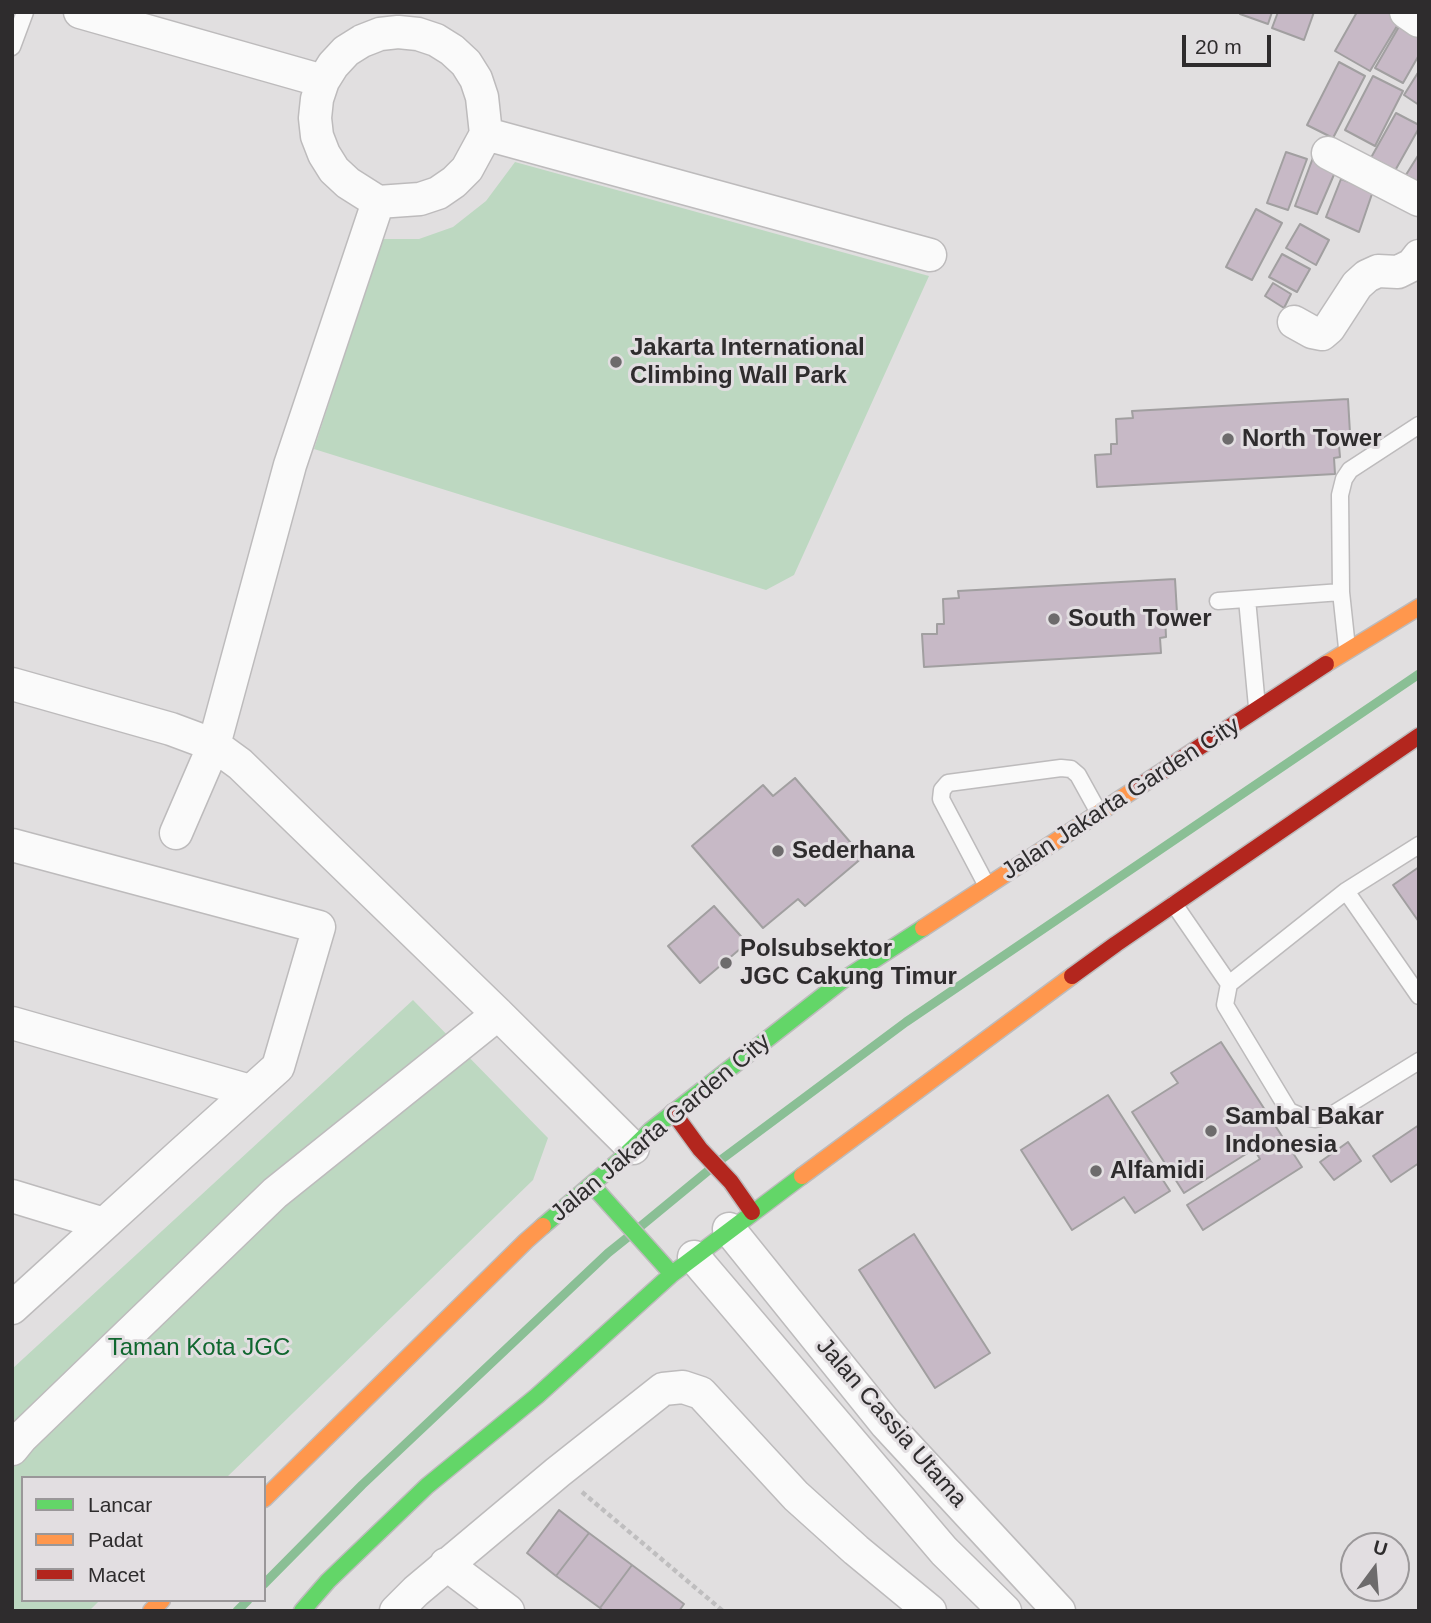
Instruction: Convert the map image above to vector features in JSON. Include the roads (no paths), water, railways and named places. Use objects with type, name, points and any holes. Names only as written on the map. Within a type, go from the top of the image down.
[{"type":"street","points":[[80,12],[323,81]]},
{"type":"street","points":[[1406,12],[1419,21]]},
{"type":"street","points":[[380,34],[418,34],[436,40],[466,63],[476,79],[482,97],[486,134],[467,169],[438,193],[420,199],[378,202],[348,183],[334,170],[324,154],[317,136],[315,118],[323,81],[346,51],[362,41],[380,34]]},
{"type":"street","points":[[486,134],[930,255]]},
{"type":"street","points":[[1328,153],[1419,200]]},
{"type":"street","points":[[176,834],[214,745],[290,464],[378,202]]},
{"type":"street","points":[[1294,322],[1312,332],[1322,334],[1329,328],[1357,285],[1367,276],[1378,271],[1398,272],[1412,265],[1419,256]]},
{"type":"street","name":"Jalan Jakarta Garden City","points":[[266,1497],[526,1241],[651,1130],[843,980],[1347,651],[1418,609]]},
{"type":"street","points":[[12,684],[171,729],[214,745],[240,764],[633,1148]]},
{"type":"street","points":[[303,1611],[328,1581],[426,1486],[537,1396],[683,1266],[1105,952],[1419,736]]},
{"type":"street","points":[[12,845],[319,927],[278,1067],[12,1308]]},
{"type":"street","points":[[12,1449],[275,1194],[498,1014]]},
{"type":"street","points":[[12,1023],[250,1091]]},
{"type":"street","points":[[673,1112],[700,1149],[731,1182],[741,1221]]},
{"type":"street","points":[[592,1185],[648,1248],[683,1266]]},
{"type":"street","points":[[12,1196],[104,1224]]},
{"type":"street","name":"Jalan Cassia Utama","points":[[741,1221],[887,1424],[1056,1610]]},
{"type":"street","name":"Jalan Cassia Utama","points":[[683,1266],[944,1551],[1004,1611]]},
{"type":"street","points":[[396,1611],[446,1564],[663,1389],[683,1387],[701,1393],[796,1496],[930,1611]]},
{"type":"street","points":[[446,1564],[508,1611]]},
{"type":"lane","points":[[12,47],[24,12]]},
{"type":"lane","points":[[1347,651],[1341,592],[1340,495],[1344,479],[1350,470],[1419,425]]},
{"type":"lane","points":[[1218,601],[1341,592]]},
{"type":"lane","points":[[1247,599],[1258,709]]},
{"type":"lane","points":[[986,886],[941,799],[942,790],[948,783],[1061,768],[1071,769],[1078,775],[1099,813]]},
{"type":"lane","points":[[1228,984],[1346,891],[1419,845]]},
{"type":"lane","points":[[1346,891],[1419,996]]},
{"type":"lane","points":[[1174,904],[1228,984],[1225,1005],[1289,1111],[1315,1119],[1330,1116],[1419,1061]]},
{"type":"waterway","points":[[722,1159],[906,1022],[1419,674]]},
{"type":"waterway","points":[[641,1226],[709,1170]]},
{"type":"waterway","points":[[266,1582],[362,1485],[628,1237]]},
{"type":"waterway","points":[[237,1611],[246,1602]]},
{"type":"place","name":"Jakarta International Climbing Wall Park","points":[[616,362]]},
{"type":"place","name":"North Tower","points":[[1228,439]]},
{"type":"place","name":"South Tower","points":[[1054,619]]},
{"type":"place","name":"Sederhana","points":[[778,851]]},
{"type":"place","name":"Polsubsektor JGC Cakung Timur","points":[[726,963]]},
{"type":"place","name":"Sambal Bakar Indonesia","points":[[1211,1131]]},
{"type":"place","name":"Alfamidi","points":[[1096,1171]]},
{"type":"park label","name":"Taman Kota JGC","points":[[199,1348]]}]
